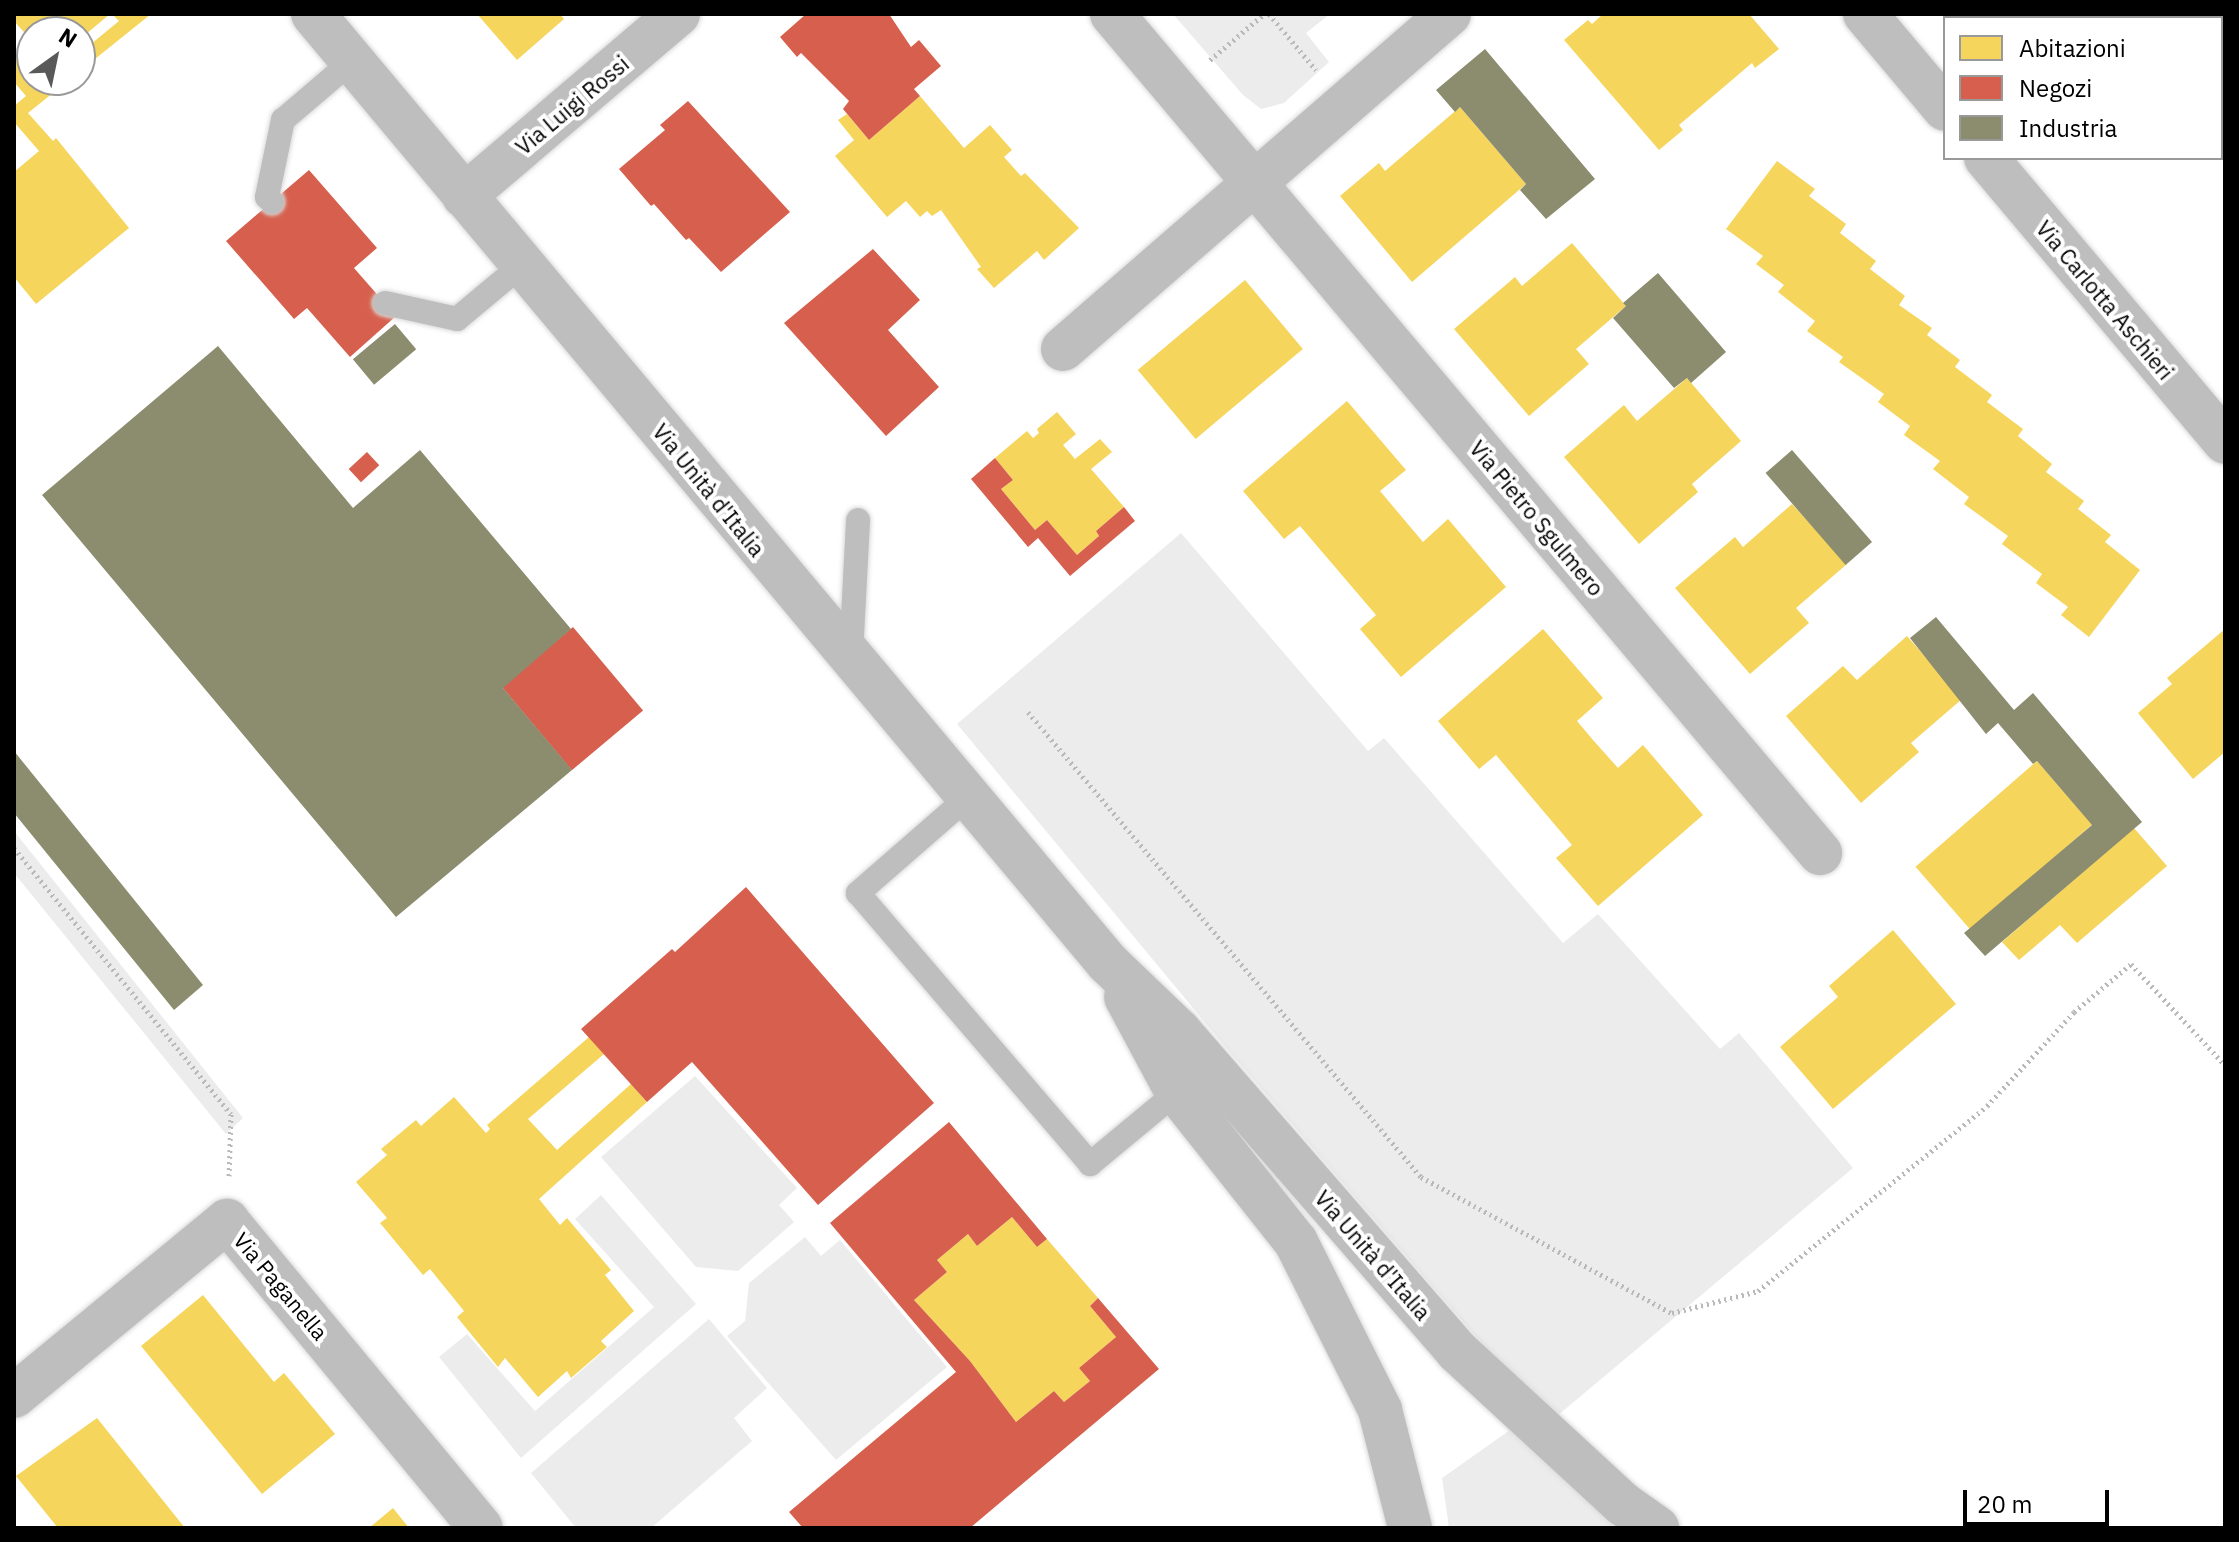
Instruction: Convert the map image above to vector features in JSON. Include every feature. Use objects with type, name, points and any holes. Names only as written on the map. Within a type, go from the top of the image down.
[{"type":"street","name":"Via Unità d'Italia","points":[[313,14],[760,552],[851,655],[967,798],[1108,963],[1179,1031],[1457,1351],[1623,1504],[1657,1528]]},
{"type":"street","name":"Via Luigi Rossi","points":[[464,196],[678,14]]},
{"type":"street","name":"Via Pietro Sgulmero","points":[[1112,14],[1820,853]]},
{"type":"street","points":[[1063,349],[1449,14]]},
{"type":"street","points":[[1865,14],[1943,107]]},
{"type":"street","name":"Via Carlotta Aschieri","points":[[1988,160],[2225,442]]},
{"type":"street","name":"Via Unità d'Italia","points":[[1108,963],[1177,1092],[1296,1242],[1380,1410],[1410,1528]]},
{"type":"street","name":"Via Paganella","points":[[14,1396],[227,1221],[481,1528]]},
{"type":"lane","points":[[272,202],[267,197],[283,120],[352,61]]},
{"type":"lane","points":[[385,303],[457,319],[523,264]]},
{"type":"lane","points":[[851,655],[858,520]]},
{"type":"lane","points":[[967,798],[858,893],[1090,1164],[1177,1092]]},
{"type":"path","points":[[1176,90],[1267,14],[1345,105]]},
{"type":"path","points":[[1028,712],[1421,1177],[1672,1313],[1758,1291],[1987,1106],[2074,1012],[2131,964],[2225,1065]]},
{"type":"path","points":[[14,848],[231,1114],[227,1221]]},
{"type":"shaded area","points":[[1173,14],[1330,14],[1306,33],[1329,62],[1284,103],[1261,109],[1243,95]]},
{"type":"shaded area","points":[[1181,533],[1368,751],[1384,738],[1563,943],[1598,914],[1720,1049],[1739,1033],[1853,1168],[1557,1416],[1504,1369],[1228,1050],[957,724]]},
{"type":"shaded area","points":[[14,831],[243,1118],[226,1134],[14,873]]},
{"type":"shaded area","points":[[695,1076],[797,1188],[779,1205],[794,1222],[738,1271],[696,1267],[601,1157]]},
{"type":"shaded area","points":[[601,1195],[696,1304],[521,1458],[439,1357],[467,1334],[535,1411],[654,1307],[575,1219]]},
{"type":"shaded area","points":[[805,1237],[821,1256],[840,1240],[947,1367],[836,1460],[727,1336],[745,1321],[749,1283]]},
{"type":"shaded area","points":[[709,1319],[767,1388],[734,1418],[752,1441],[651,1528],[576,1528],[531,1473]]},
{"type":"shaded area","points":[[1510,1430],[1625,1528],[1449,1528],[1442,1478]]},
{"type":"building: Abitazioni","points":[[14,14],[110,14],[96,26],[96,16],[16,16],[16,23]]},
{"type":"building: Abitazioni","points":[[112,14],[151,14],[96,58],[96,40],[119,21]]},
{"type":"building: Abitazioni","points":[[477,14],[560,14],[564,19],[517,60]]},
{"type":"building: Abitazioni","points":[[1603,14],[1749,14],[1779,49],[1755,68],[1752,63],[1679,125],[1683,130],[1659,150],[1564,40],[1588,20],[1592,24]]},
{"type":"building: Abitazioni","points":[[14,55],[16,84],[14,82]]},
{"type":"building: Abitazioni","points":[[26,96],[49,96],[28,113],[53,141],[56,138],[129,228],[36,304],[14,277],[14,172],[39,151],[14,122],[14,106]]},
{"type":"building: Abitazioni","points":[[920,96],[964,148],[990,125],[1012,150],[1004,157],[1021,176],[1025,173],[1079,228],[1044,260],[1037,251],[994,288],[977,269],[981,267],[941,210],[932,216],[927,211],[920,217],[906,201],[887,217],[835,156],[854,140],[838,120],[847,114],[869,140]]},
{"type":"building: Abitazioni","points":[[1460,107],[1526,184],[1412,282],[1340,196],[1379,163],[1385,171]]},
{"type":"building: Abitazioni","points":[[1777,161],[1815,189],[1809,196],[1846,224],[1840,233],[1876,261],[1870,269],[1905,296],[1899,305],[1932,328],[1927,335],[1960,360],[1955,367],[1992,395],[1987,402],[2023,429],[2018,436],[2052,464],[2046,472],[2084,501],[2078,509],[2111,535],[2105,542],[2140,570],[2089,637],[2061,615],[2068,607],[2036,583],[2042,574],[2002,544],[2008,536],[1964,504],[1969,497],[1933,469],[1940,461],[1904,435],[1910,426],[1878,402],[1884,394],[1839,362],[1843,357],[1807,331],[1815,321],[1778,292],[1784,285],[1756,264],[1763,256],[1726,229]]},
{"type":"building: Abitazioni","points":[[1572,243],[1626,306],[1576,349],[1589,364],[1529,416],[1454,329],[1515,277],[1522,286]]},
{"type":"building: Abitazioni","points":[[1245,280],[1303,349],[1196,439],[1138,370]]},
{"type":"building: Abitazioni","points":[[1687,378],[1741,441],[1692,484],[1698,492],[1639,544],[1564,457],[1624,405],[1637,421]]},
{"type":"building: Abitazioni","points":[[1347,401],[1406,470],[1380,491],[1423,542],[1448,519],[1506,587],[1401,677],[1360,629],[1376,615],[1300,526],[1284,539],[1243,491]]},
{"type":"building: Abitazioni","points":[[1057,412],[1076,434],[1063,445],[1075,459],[1100,439],[1112,452],[1091,469],[1124,507],[1096,531],[1099,536],[1077,555],[1047,520],[1035,530],[1001,489],[1013,480],[995,458],[1027,431],[1033,438],[1039,433],[1037,429]]},
{"type":"building: Abitazioni","points":[[1792,504],[1847,564],[1796,608],[1809,623],[1750,674],[1675,588],[1735,537],[1743,547]]},
{"type":"building: Abitazioni","points":[[1543,629],[1603,698],[1577,721],[1593,740],[1618,768],[1643,745],[1703,815],[1598,906],[1556,858],[1572,845],[1496,755],[1479,769],[1438,721]]},
{"type":"building: Abitazioni","points":[[2225,629],[2225,752],[2193,779],[2138,713],[2172,684],[2167,678]]},
{"type":"building: Abitazioni","points":[[1907,636],[1962,699],[1911,743],[1919,752],[1861,803],[1786,716],[1843,666],[1857,680]]},
{"type":"building: Abitazioni","points":[[2037,761],[2092,824],[1971,930],[1915,867]]},
{"type":"building: Abitazioni","points":[[2134,828],[2167,866],[2077,943],[2060,925],[2019,960],[2002,942]]},
{"type":"building: Abitazioni","points":[[1893,930],[1956,1004],[1833,1109],[1780,1047],[1838,997],[1829,986]]},
{"type":"building: Abitazioni","points":[[589,1037],[604,1054],[528,1119],[557,1150],[631,1084],[647,1102],[539,1199],[560,1225],[567,1218],[611,1270],[605,1275],[634,1311],[601,1341],[607,1347],[571,1378],[567,1371],[538,1397],[505,1358],[498,1367],[457,1317],[464,1311],[430,1269],[423,1275],[380,1223],[387,1218],[356,1182],[387,1155],[381,1149],[416,1120],[421,1126],[454,1097],[486,1133],[490,1129],[487,1125]]},
{"type":"building: Abitazioni","points":[[1012,1217],[1037,1247],[1047,1239],[1098,1298],[1090,1306],[1116,1337],[1079,1368],[1090,1381],[1064,1402],[1054,1391],[1016,1422],[970,1361],[914,1300],[947,1272],[937,1260],[968,1234],[977,1246]]},
{"type":"building: Abitazioni","points":[[203,1295],[274,1382],[284,1373],[335,1434],[262,1494],[141,1346]]},
{"type":"building: Abitazioni","points":[[97,1418],[185,1528],[58,1528],[16,1476]]},
{"type":"building: Abitazioni","points":[[393,1508],[409,1528],[369,1528]]},
{"type":"building: Negozi","points":[[806,14],[889,14],[911,47],[919,40],[941,66],[914,89],[920,96],[869,140],[843,109],[849,101],[801,53],[797,57],[780,37]]},
{"type":"building: Negozi","points":[[688,101],[790,212],[721,272],[689,238],[686,240],[654,204],[651,206],[619,169],[665,130],[660,125]]},
{"type":"building: Negozi","points":[[309,170],[377,248],[354,268],[396,316],[350,357],[307,308],[294,319],[226,241]]},
{"type":"building: Negozi","points":[[873,249],[920,300],[888,330],[939,387],[886,436],[784,323]]},
{"type":"building: Negozi","points":[[367,452],[379,465],[361,482],[349,469]]},
{"type":"building: Negozi","points":[[995,458],[1013,480],[1001,489],[1035,530],[1047,520],[1077,555],[1099,536],[1096,531],[1124,507],[1135,521],[1070,576],[1038,538],[1028,547],[971,479]]},
{"type":"building: Negozi","points":[[573,627],[643,710],[572,770],[502,687]]},
{"type":"building: Negozi","points":[[746,887],[934,1103],[818,1205],[692,1062],[647,1102],[581,1029],[672,949],[675,952]]},
{"type":"building: Negozi","points":[[949,1122],[1047,1239],[1037,1247],[1012,1217],[977,1246],[968,1234],[937,1260],[947,1272],[914,1300],[970,1361],[1016,1422],[1054,1391],[1064,1402],[1090,1381],[1079,1368],[1116,1337],[1090,1306],[1098,1298],[1159,1369],[970,1528],[803,1528],[789,1512],[956,1372],[830,1223]]},
{"type":"building: Industria","points":[[1485,49],[1595,179],[1546,219],[1520,190],[1526,184],[1460,107],[1455,112],[1436,90]]},
{"type":"building: Industria","points":[[1658,273],[1726,352],[1691,383],[1687,378],[1674,388],[1613,318],[1626,306],[1623,303]]},
{"type":"building: Industria","points":[[395,324],[416,349],[374,385],[353,359]]},
{"type":"building: Industria","points":[[218,346],[353,508],[420,450],[571,629],[503,688],[572,770],[396,917],[42,495]]},
{"type":"building: Industria","points":[[1792,450],[1872,542],[1846,565],[1766,473]]},
{"type":"building: Industria","points":[[1936,617],[2014,710],[2033,693],[2142,822],[1985,956],[1964,933],[2092,825],[2037,761],[2033,764],[1998,723],[1986,734],[1910,638]]},
{"type":"building: Industria","points":[[14,751],[203,985],[174,1010],[14,813]]}]
